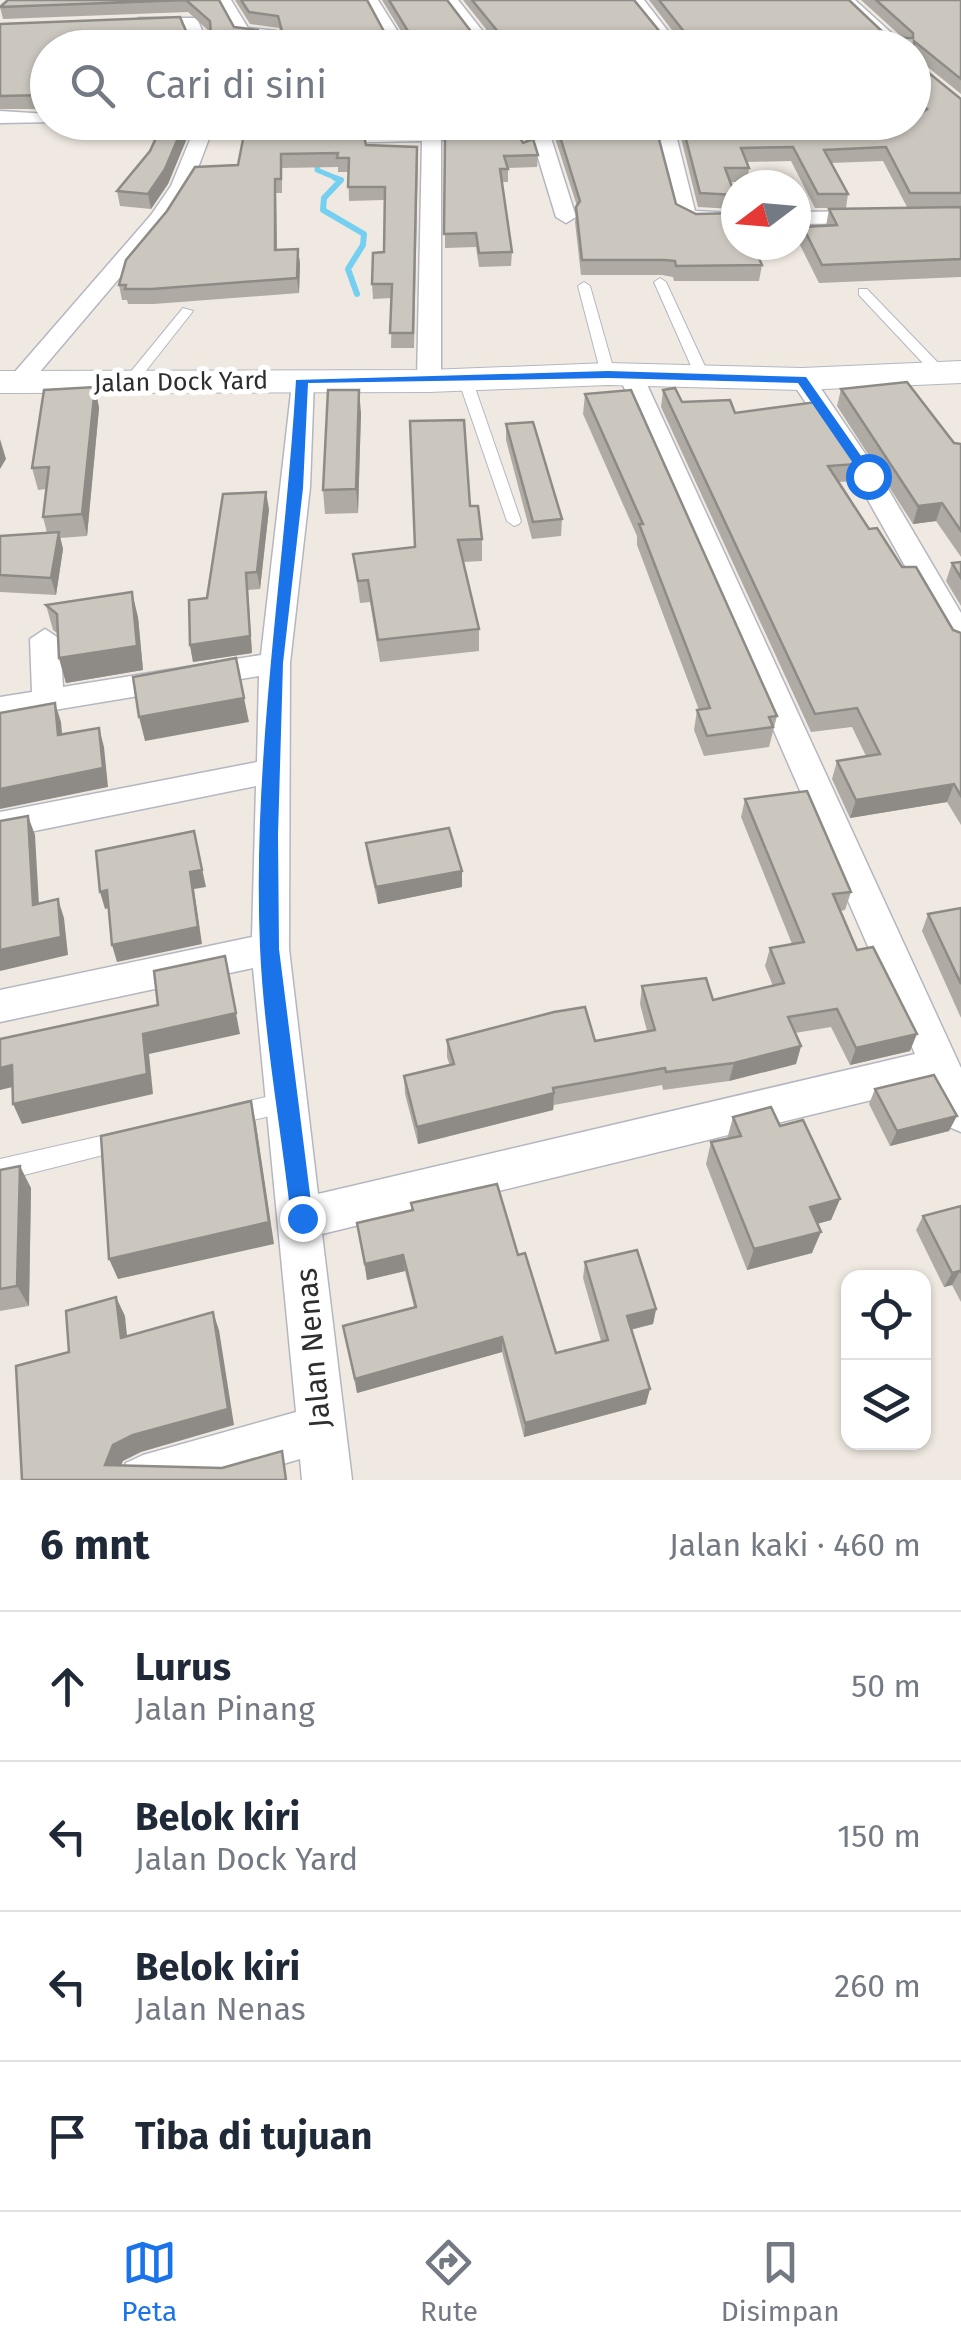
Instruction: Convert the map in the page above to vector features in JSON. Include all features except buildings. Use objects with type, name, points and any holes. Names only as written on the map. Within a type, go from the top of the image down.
[{"type":"street","points":[[223,0],[236,30]]},
{"type":"street","points":[[370,0],[389,30]]},
{"type":"street","points":[[450,0],[474,30]]},
{"type":"street","points":[[635,0],[660,30]]},
{"type":"street","points":[[846,0],[880,30]]},
{"type":"street","points":[[122,24],[160,30]]},
{"type":"street","points":[[0,117],[30,119]]},
{"type":"street","points":[[9,382],[159,219],[181,186],[194,140]]},
{"type":"street","points":[[429,380],[432,140]]},
{"type":"street","points":[[534,140],[566,217]]},
{"type":"street","points":[[668,140],[685,214],[694,219],[721,219]]},
{"type":"street","points":[[811,218],[961,216]]},
{"type":"street","name":"Jalan Dock Yard","points":[[9,382],[620,375],[802,379],[950,372]]},
{"type":"street","points":[[620,375],[961,1113]]},
{"type":"street","points":[[902,376],[926,406]]},
{"type":"street","points":[[802,379],[868,476],[961,639]]},
{"type":"street","name":"Jalan Nenas","points":[[302,380],[296,488],[275,663],[270,949],[302,1218],[319,1430],[328,1480]]},
{"type":"street","points":[[45,639],[48,701]]},
{"type":"street","points":[[0,708],[275,663]]},
{"type":"street","points":[[0,825],[272,771]]},
{"type":"street","points":[[0,1006],[270,949]]},
{"type":"street","points":[[302,1218],[939,1066]]},
{"type":"street","points":[[143,1480],[319,1430]]},
{"type":"lane","points":[[660,282],[702,375]]},
{"type":"lane","points":[[584,286],[620,375]]},
{"type":"lane","points":[[863,292],[950,372]]},
{"type":"lane","points":[[129,383],[187,312]]},
{"type":"lane","points":[[465,378],[514,521]]},
{"type":"lane","points":[[212,1120],[288,1102]]},
{"type":"lane","points":[[0,1170],[154,1134]]},
{"type":"waterway","points":[[318,159],[317,170],[341,180]]},
{"type":"waterway","points":[[335,178],[341,180]]},
{"type":"waterway","points":[[341,180],[324,198],[323,210],[364,234],[363,245],[348,269],[357,294]]},
{"type":"route","points":[[302,1218],[270,949],[269,835],[275,663],[296,488],[302,380],[608,374],[802,379],[868,476]]}]
